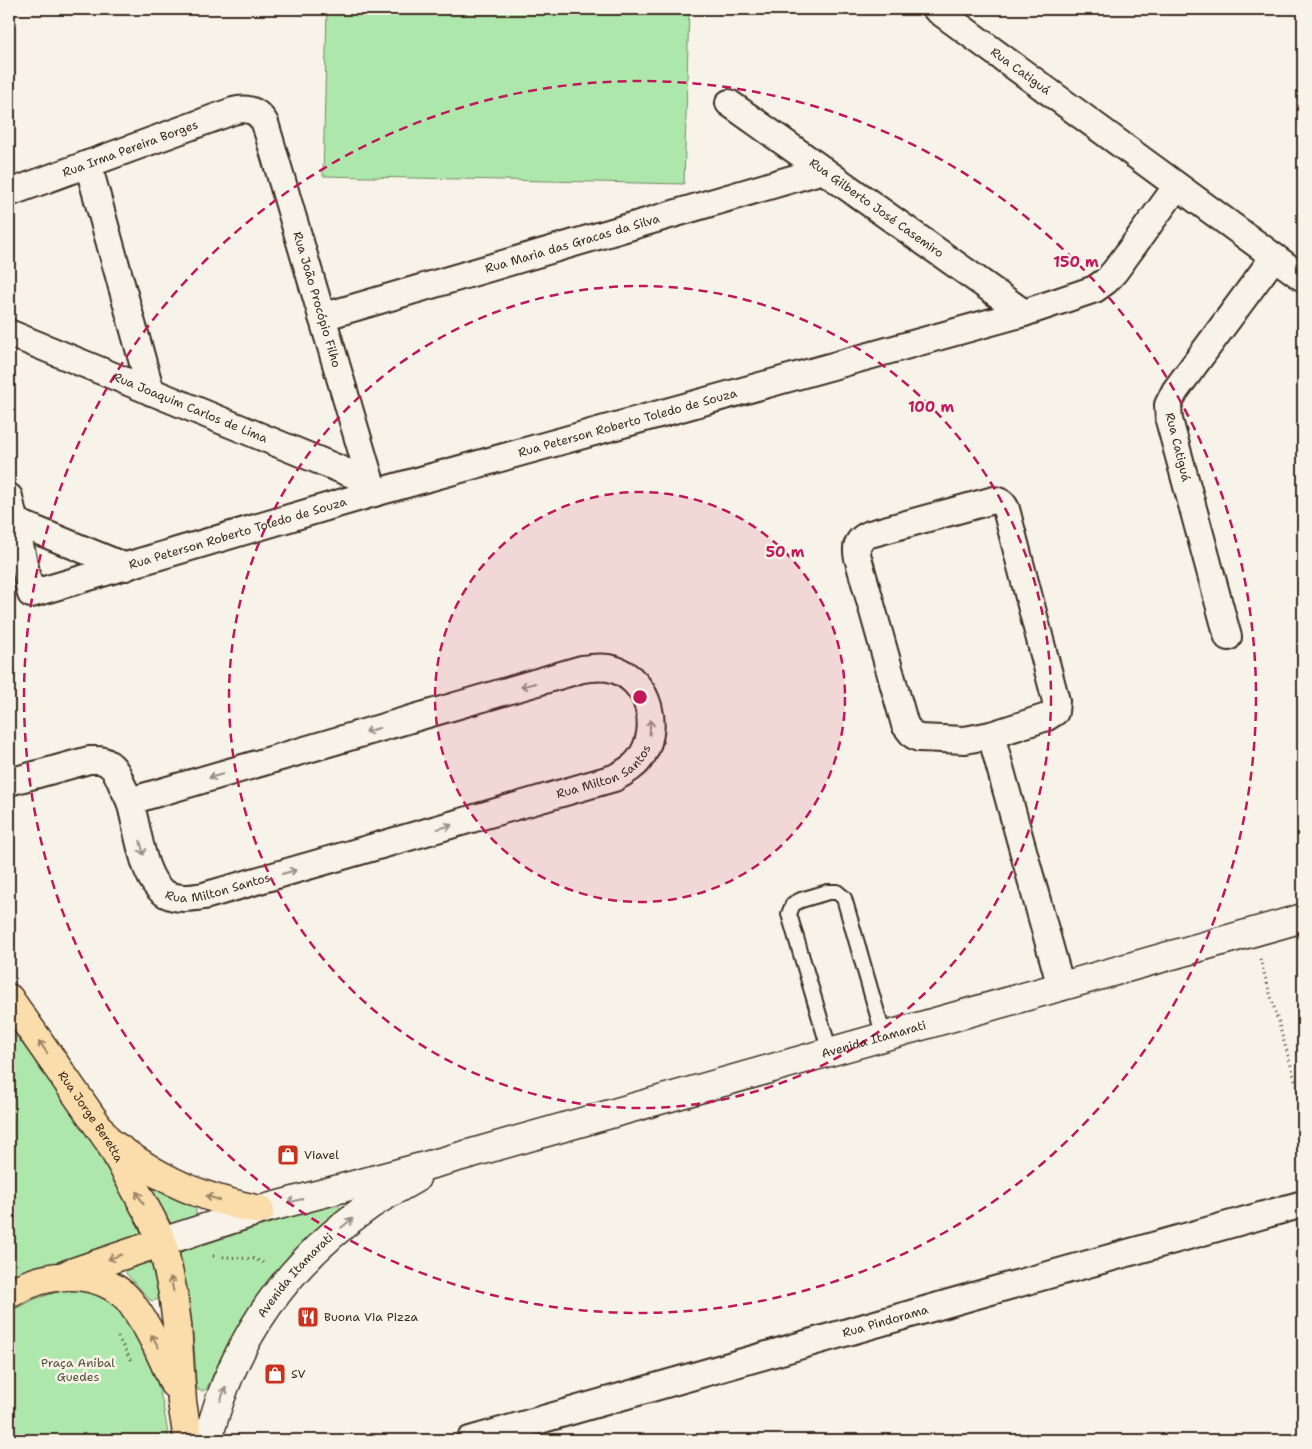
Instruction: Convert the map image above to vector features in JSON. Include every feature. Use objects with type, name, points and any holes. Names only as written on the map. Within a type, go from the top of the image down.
[{"type":"main road","name":"Avenida Itamarati","points":[[162,1242],[260,1210],[444,1161],[1303,918]]},
{"type":"main road","name":"Rua Jorge Beretta","points":[[9,998],[110,1143],[162,1242]]},
{"type":"main road","points":[[110,1143],[165,1178],[229,1203],[260,1210]]},
{"type":"main road","name":"Avenida Itamarati","points":[[208,1440],[236,1359],[252,1328],[287,1279],[319,1247],[370,1205],[444,1161]]},
{"type":"main road","points":[[9,1294],[32,1283],[65,1275],[162,1242],[174,1293],[182,1402],[188,1440]]},
{"type":"main road","points":[[65,1275],[95,1279],[108,1284],[125,1295],[144,1322],[158,1347],[182,1402]]},
{"type":"street","name":"Rua Catiguá","points":[[936,9],[1303,278]]},
{"type":"street","name":"Rua Gilberto José Casemiro","points":[[729,103],[1024,313]]},
{"type":"street","name":"Rua Irma Pereira Borges","points":[[9,193],[233,111],[243,108],[252,110]]},
{"type":"street","name":"Rua João Procópio Filho","points":[[252,110],[260,115],[265,123],[373,487]]},
{"type":"street","points":[[88,164],[151,392]]},
{"type":"street","name":"Rua Maria das Gracas da Silva","points":[[322,317],[823,170]]},
{"type":"street","name":"Rua Peterson Roberto Toledo de Souza","points":[[12,509],[31,594],[126,567],[373,487],[1024,313],[1095,289],[1106,281],[1115,270],[1177,186]]},
{"type":"street","name":"Rua Catiguá","points":[[1228,637],[1169,420],[1168,405],[1175,391],[1274,256]]},
{"type":"street","name":"Rua Joaquim Carlos de Lima","points":[[9,333],[373,487]]},
{"type":"street","points":[[990,500],[999,501],[1003,504],[1056,706],[1055,712],[1052,715],[991,735],[956,741],[919,738],[908,731],[858,558],[856,546],[864,536],[990,500]]},
{"type":"street","points":[[12,509],[126,567]]},
{"type":"street","name":"Rua Milton Santos","points":[[9,782],[89,760],[107,762],[113,768],[130,801],[147,868],[154,883],[165,893],[188,899],[614,778],[628,771],[639,760],[647,746],[651,730],[651,715],[639,687],[630,677],[614,669],[598,667],[582,669],[130,801]]},
{"type":"street","points":[[991,735],[1061,987]]},
{"type":"street","name":"Rua Pindorama","points":[[470,1440],[1303,1204]]},
{"type":"lane","points":[[830,1052],[789,914],[793,904],[828,892],[837,892],[844,898],[884,1037]]},
{"type":"path","points":[[1252,932],[1303,1107]]},
{"type":"green space","points":[[327,9],[689,9],[684,184],[323,176]]},
{"type":"green space","points":[[9,1026],[89,1133],[143,1229],[141,1234],[9,1278]]},
{"type":"green space","points":[[152,1189],[193,1206],[196,1214],[193,1218],[172,1224],[150,1194]]},
{"type":"green space","points":[[332,1203],[339,1205],[341,1209],[338,1214],[274,1275],[236,1329],[207,1388],[203,1391],[198,1390],[191,1320],[180,1256],[181,1252]]},
{"type":"green space","points":[[151,1263],[159,1294],[158,1299],[153,1301],[126,1273],[129,1268]]},
{"type":"green space","name":"Praça Aníbal Guedes","points":[[70,1288],[91,1289],[124,1308],[150,1359],[163,1404],[169,1440],[9,1440],[9,1312],[35,1299]]},
{"type":"place","name":"Viavel","points":[[288,1155]]},
{"type":"place","name":"Buona Via Pizza","points":[[308,1317]]},
{"type":"place","name":"SV","points":[[275,1374]]}]
